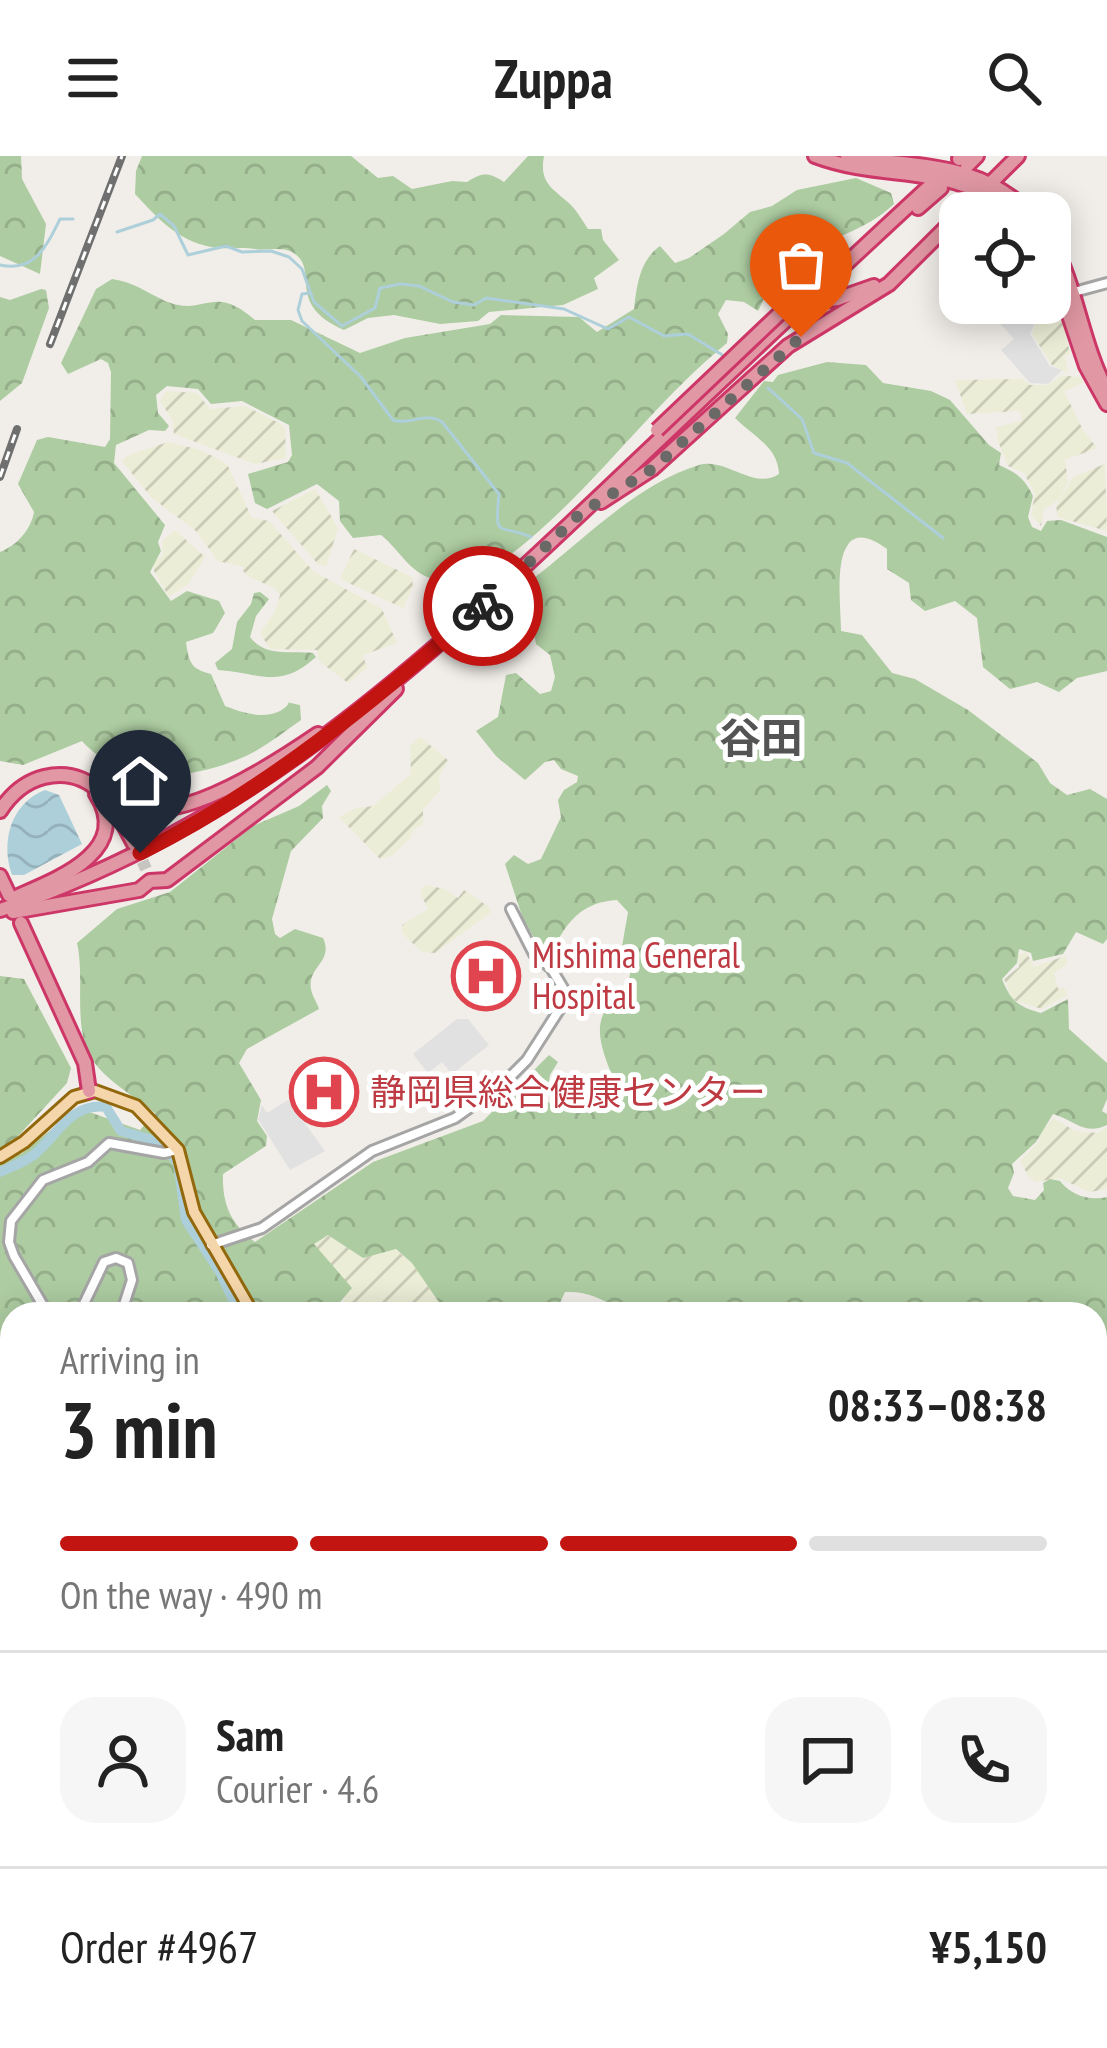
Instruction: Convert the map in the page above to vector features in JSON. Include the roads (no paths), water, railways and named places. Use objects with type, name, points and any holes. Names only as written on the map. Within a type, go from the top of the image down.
[{"type":"highway","points":[[815,156],[839,164],[983,184],[992,192]]},
{"type":"highway","points":[[847,156],[932,166],[996,192]]},
{"type":"highway","points":[[577,517],[644,475],[788,346],[898,276],[1007,156]]},
{"type":"highway","points":[[2,901],[118,865],[205,819],[295,760],[488,602],[779,314],[794,305],[860,293],[885,280],[1018,156]]},
{"type":"highway","points":[[660,433],[936,186]]},
{"type":"highway","points":[[1071,302],[1107,391]]},
{"type":"highway","points":[[1071,306],[1086,366],[1107,404]]},
{"type":"highway","points":[[2,901],[139,890],[146,873],[166,880],[343,745],[420,661]]},
{"type":"highway","points":[[0,814],[19,788],[36,779],[70,775],[141,808],[185,804],[268,765],[384,690]]},
{"type":"highway","points":[[2,901],[79,866],[99,849],[107,820],[92,786]]},
{"type":"highway","points":[[92,786],[112,802],[133,845]]},
{"type":"highway","points":[[0,876],[2,901]]},
{"type":"highway","points":[[19,924],[89,1091]]},
{"type":"main road","points":[[0,1157],[24,1142],[56,1110],[89,1091],[136,1106],[177,1150],[194,1213],[246,1302]]},
{"type":"street","points":[[1071,293],[1107,283]]},
{"type":"street","points":[[211,1245],[262,1228],[367,1154],[455,1118],[503,1084],[527,1060],[561,1006],[563,988],[551,968],[534,954],[512,909]]},
{"type":"street","points":[[42,1302],[9,1242],[10,1222],[28,1196],[53,1174],[88,1162],[109,1143],[164,1154],[177,1150]]},
{"type":"street","points":[[85,1302],[104,1262],[116,1258],[128,1263],[132,1277],[125,1302]]},
{"type":"water","points":[[45,790],[59,795],[82,844],[24,875],[12,875],[7,850],[11,825],[24,804]]},
{"type":"waterway","points":[[117,232],[160,214],[174,226],[188,255],[226,246],[289,257],[302,269],[314,302],[342,326],[375,308],[380,288],[400,284],[419,286],[453,302],[474,305],[486,298],[564,309],[608,329],[629,317],[664,336],[688,334],[724,356]]},
{"type":"waterway","points":[[0,265],[31,261],[60,219],[73,219]]},
{"type":"waterway","points":[[310,293],[302,294],[298,310],[302,321],[361,377],[393,420],[442,422],[499,494],[498,525],[531,537]]},
{"type":"waterway","points":[[768,388],[802,419],[814,453],[847,463],[943,538]]},
{"type":"waterway","points":[[0,1172],[35,1154],[74,1115],[106,1107],[121,1131],[159,1142],[178,1163],[186,1220],[234,1302]]},
{"type":"tunnel","points":[[135,845],[146,869]]},
{"type":"railway","points":[[50,344],[122,156]]},
{"type":"railway","points":[[0,477],[17,429]]},
{"type":"place","name":"Mishima General Hospital","points":[[486,976]]},
{"type":"place","name":"静岡県総合健康センター","points":[[324,1092]]},
{"type":"district","name":"谷田","points":[[761,738]]}]
